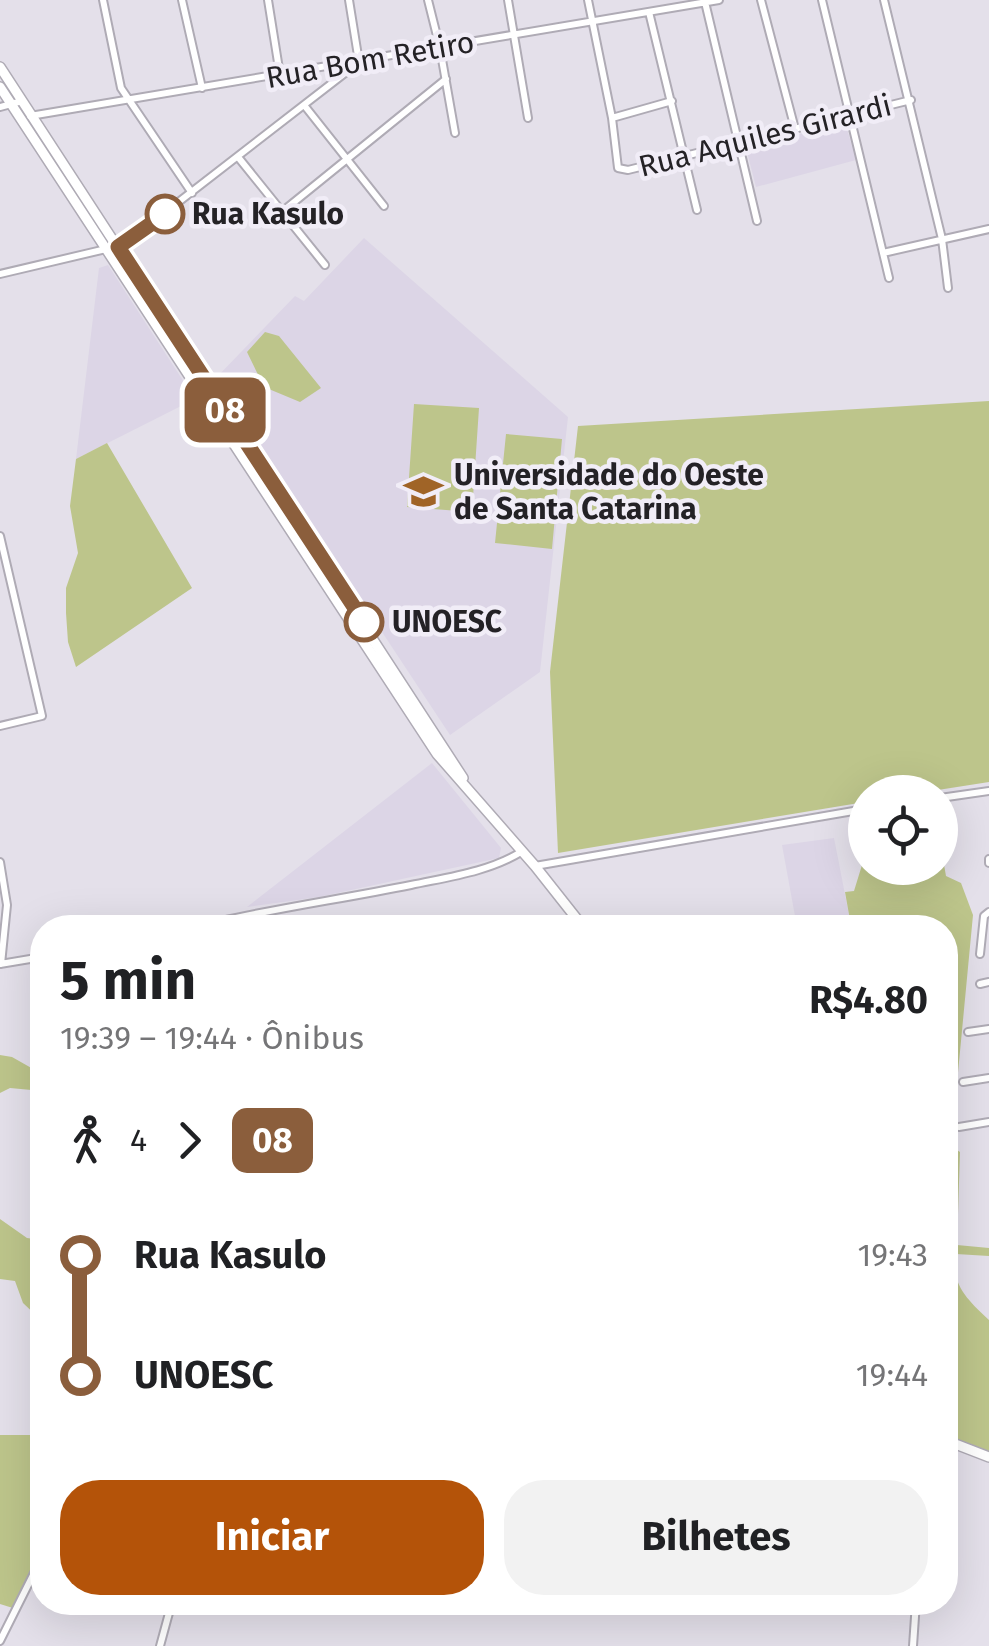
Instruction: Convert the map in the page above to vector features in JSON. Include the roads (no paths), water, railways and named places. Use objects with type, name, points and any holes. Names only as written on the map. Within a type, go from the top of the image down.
[{"type":"street","points":[[103,0],[121,88],[192,193]]},
{"type":"street","points":[[182,0],[202,88]]},
{"type":"street","points":[[268,0],[280,75]]},
{"type":"street","points":[[0,274],[118,247],[359,62],[349,0]]},
{"type":"street","points":[[428,0],[454,132]]},
{"type":"street","points":[[508,0],[528,118]]},
{"type":"street","points":[[588,0],[612,118],[672,102]]},
{"type":"street","name":"Rua Bom Retiro","points":[[20,118],[720,0]]},
{"type":"street","points":[[760,0],[796,129]]},
{"type":"street","points":[[822,0],[889,278]]},
{"type":"street","points":[[884,0],[942,239],[948,288]]},
{"type":"street","points":[[705,2],[757,220]]},
{"type":"street","points":[[650,12],[697,210]]},
{"type":"street","points":[[0,67],[280,504]]},
{"type":"street","points":[[283,211],[446,79]]},
{"type":"street","points":[[0,88],[5,105],[20,118],[478,802],[574,915]]},
{"type":"street","name":"Rua Aquiles Girardi","points":[[612,118],[618,168],[628,170],[911,100]]},
{"type":"street","points":[[5,105],[22,101]]},
{"type":"street","points":[[304,105],[384,206]]},
{"type":"street","points":[[238,156],[325,265]]},
{"type":"street","points":[[883,253],[989,228]]},
{"type":"street","points":[[0,536],[42,716],[0,726]]},
{"type":"street","points":[[958,795],[989,790]]},
{"type":"street","points":[[536,866],[848,812]]},
{"type":"street","points":[[237,915],[329,902],[453,876],[497,866],[521,852]]},
{"type":"street","points":[[0,862],[7,905],[1,964],[30,959]]},
{"type":"street","points":[[980,954],[984,916],[989,912]]},
{"type":"street","points":[[968,1032],[989,1030]]},
{"type":"street","points":[[963,1082],[989,1078]]},
{"type":"street","points":[[959,1127],[989,1122]]},
{"type":"street","points":[[958,1445],[989,1457]]},
{"type":"street","points":[[0,1641],[30,1581]]},
{"type":"street","points":[[160,1646],[168,1615]]},
{"type":"street","points":[[913,1646],[915,1615]]},
{"type":"place","name":"Rua Kasulo","points":[[165,214]]},
{"type":"place","name":"Universidade do Oeste de Santa Catarina","points":[[424,492]]},
{"type":"place","name":"UNOESC","points":[[364,622]]}]
